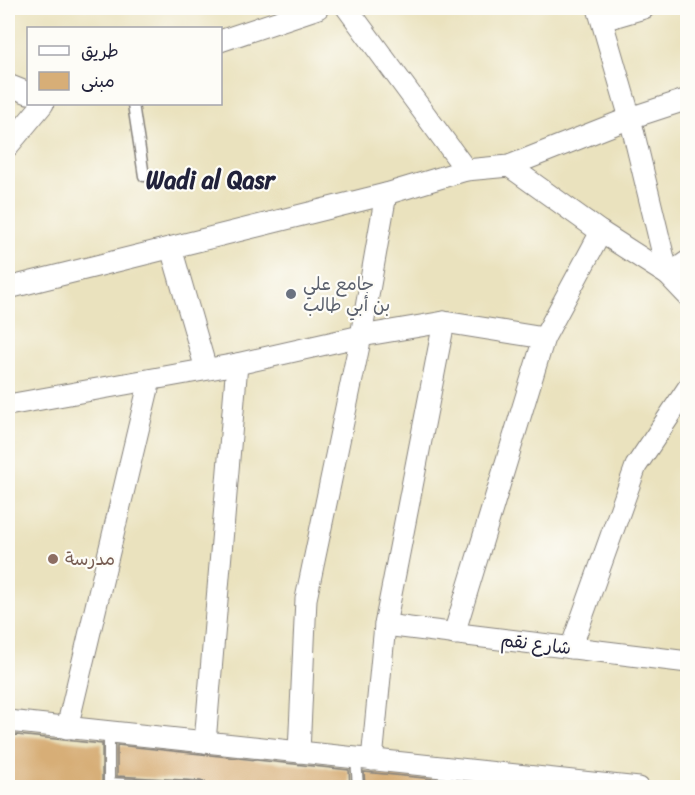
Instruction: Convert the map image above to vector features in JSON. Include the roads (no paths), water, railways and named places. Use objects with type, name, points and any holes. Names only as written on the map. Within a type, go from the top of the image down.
[{"type":"street","points":[[222,40],[318,8]]},
{"type":"street","points":[[347,8],[466,170]]},
{"type":"street","points":[[644,8],[601,14],[630,118],[668,275]]},
{"type":"street","points":[[8,85],[27,93]]},
{"type":"street","points":[[8,288],[386,194],[466,170],[509,166],[630,118],[687,99]]},
{"type":"street","points":[[8,146],[42,105]]},
{"type":"street","points":[[509,166],[601,232],[668,275],[687,296]]},
{"type":"street","points":[[298,752],[306,599],[361,336],[386,194]]},
{"type":"street","points":[[454,634],[544,338],[601,232]]},
{"type":"street","points":[[171,248],[206,369]]},
{"type":"street","points":[[668,275],[687,261]]},
{"type":"street","points":[[8,405],[237,364],[361,336],[444,322],[544,338]]},
{"type":"street","points":[[364,759],[385,625],[444,322]]},
{"type":"street","points":[[205,742],[237,364]]},
{"type":"street","points":[[67,728],[150,380]]},
{"type":"street","points":[[571,648],[636,466],[687,388]]},
{"type":"street","name":"شارع نقم","points":[[385,625],[687,662]]},
{"type":"street","points":[[8,721],[639,788]]},
{"type":"lane","points":[[133,105],[144,176]]},
{"type":"lane","points":[[109,732],[109,785],[200,788]]},
{"type":"lane","points":[[358,788],[364,759]]},
{"type":"place","name":"جامع علي بن أبي طالب","points":[[291,294]]},
{"type":"place","name":"مدرسة","points":[[53,559]]},
{"type":"district","name":"Wadi al Qasr","points":[[210,180]]}]
